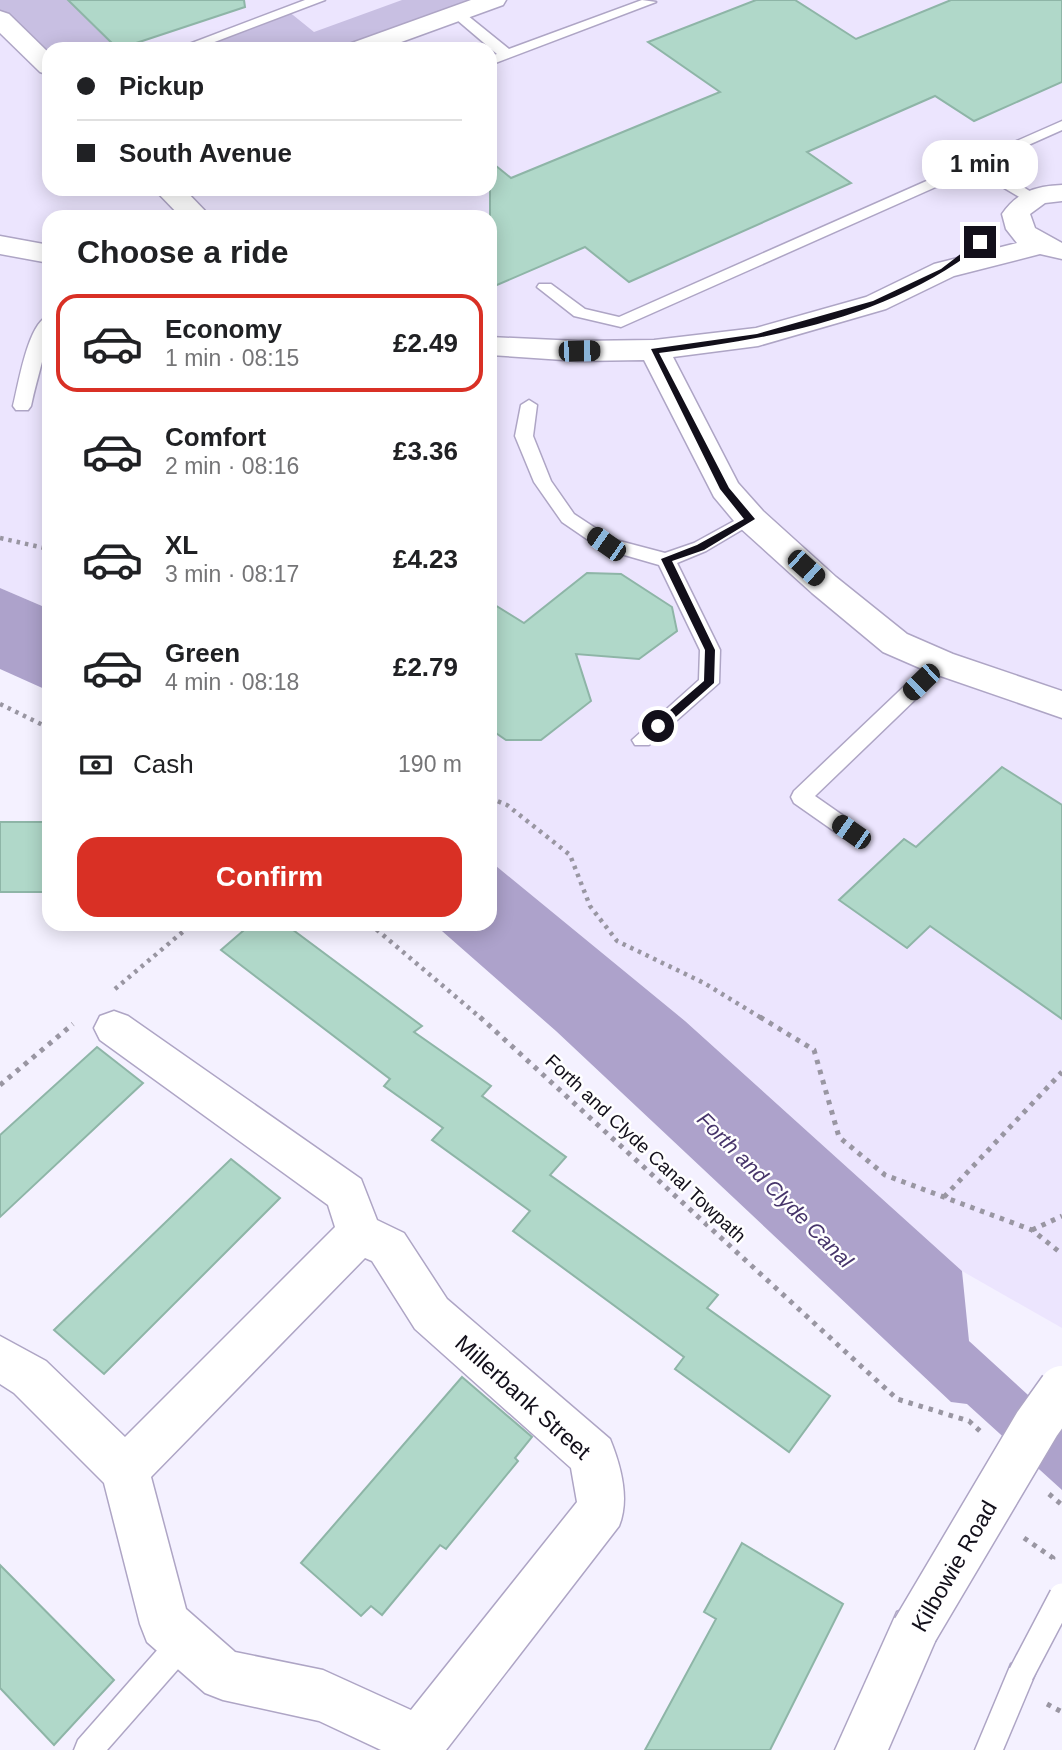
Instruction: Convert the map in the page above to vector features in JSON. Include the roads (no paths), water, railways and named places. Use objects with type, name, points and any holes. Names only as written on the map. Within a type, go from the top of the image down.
[{"type":"street","points":[[378,42],[495,0]]},
{"type":"street","points":[[0,19],[42,61]]},
{"type":"street","points":[[497,346],[579,351],[654,351],[758,337],[876,303],[944,270],[1023,206],[1062,193]]},
{"type":"street","points":[[174,196],[190,210]]},
{"type":"street","points":[[1023,206],[1021,231],[1052,248]]},
{"type":"street","points":[[0,245],[42,253]]},
{"type":"street","points":[[944,270],[1052,248]]},
{"type":"street","points":[[654,351],[725,489],[751,519],[895,643],[941,663],[1062,705]]},
{"type":"street","points":[[114,1028],[346,1193],[359,1233],[125,1469]]},
{"type":"street","name":"Millerbank Street","points":[[359,1233],[388,1247],[430,1314],[593,1456],[601,1495],[602,1509],[418,1748]]},
{"type":"street","points":[[0,1357],[30,1377],[125,1469],[165,1624],[223,1675],[323,1696],[404,1734],[418,1748]]},
{"type":"street","name":"Kilbowie Road","points":[[861,1750],[915,1630],[1037,1424],[1062,1389]]},
{"type":"lane","points":[[210,42],[230,37],[318,0]]},
{"type":"lane","points":[[497,59],[649,2]]},
{"type":"lane","points":[[457,14],[491,42]]},
{"type":"lane","points":[[497,47],[507,55]]},
{"type":"lane","points":[[545,287],[563,304],[582,316],[621,322],[1062,125]]},
{"type":"lane","points":[[975,164],[1023,206]]},
{"type":"lane","points":[[22,406],[34,352],[42,335]]},
{"type":"lane","points":[[529,405],[524,436],[543,482],[568,518],[606,544],[666,559],[701,547],[751,519]]},
{"type":"lane","points":[[642,740],[709,683],[710,650],[666,559]]},
{"type":"lane","points":[[851,832],[801,797],[941,663]]},
{"type":"lane","points":[[989,1750],[1021,1674],[1062,1597]]},
{"type":"lane","points":[[88,1750],[184,1641]]},
{"type":"water","points":[[0,588],[42,606],[42,688],[0,669]]},
{"type":"water","name":"Forth and Clyde Canal","points":[[497,867],[685,1021],[962,1271],[969,1341],[1062,1426],[1062,1490],[967,1404],[951,1402],[556,1031],[442,931],[497,931]]}]
